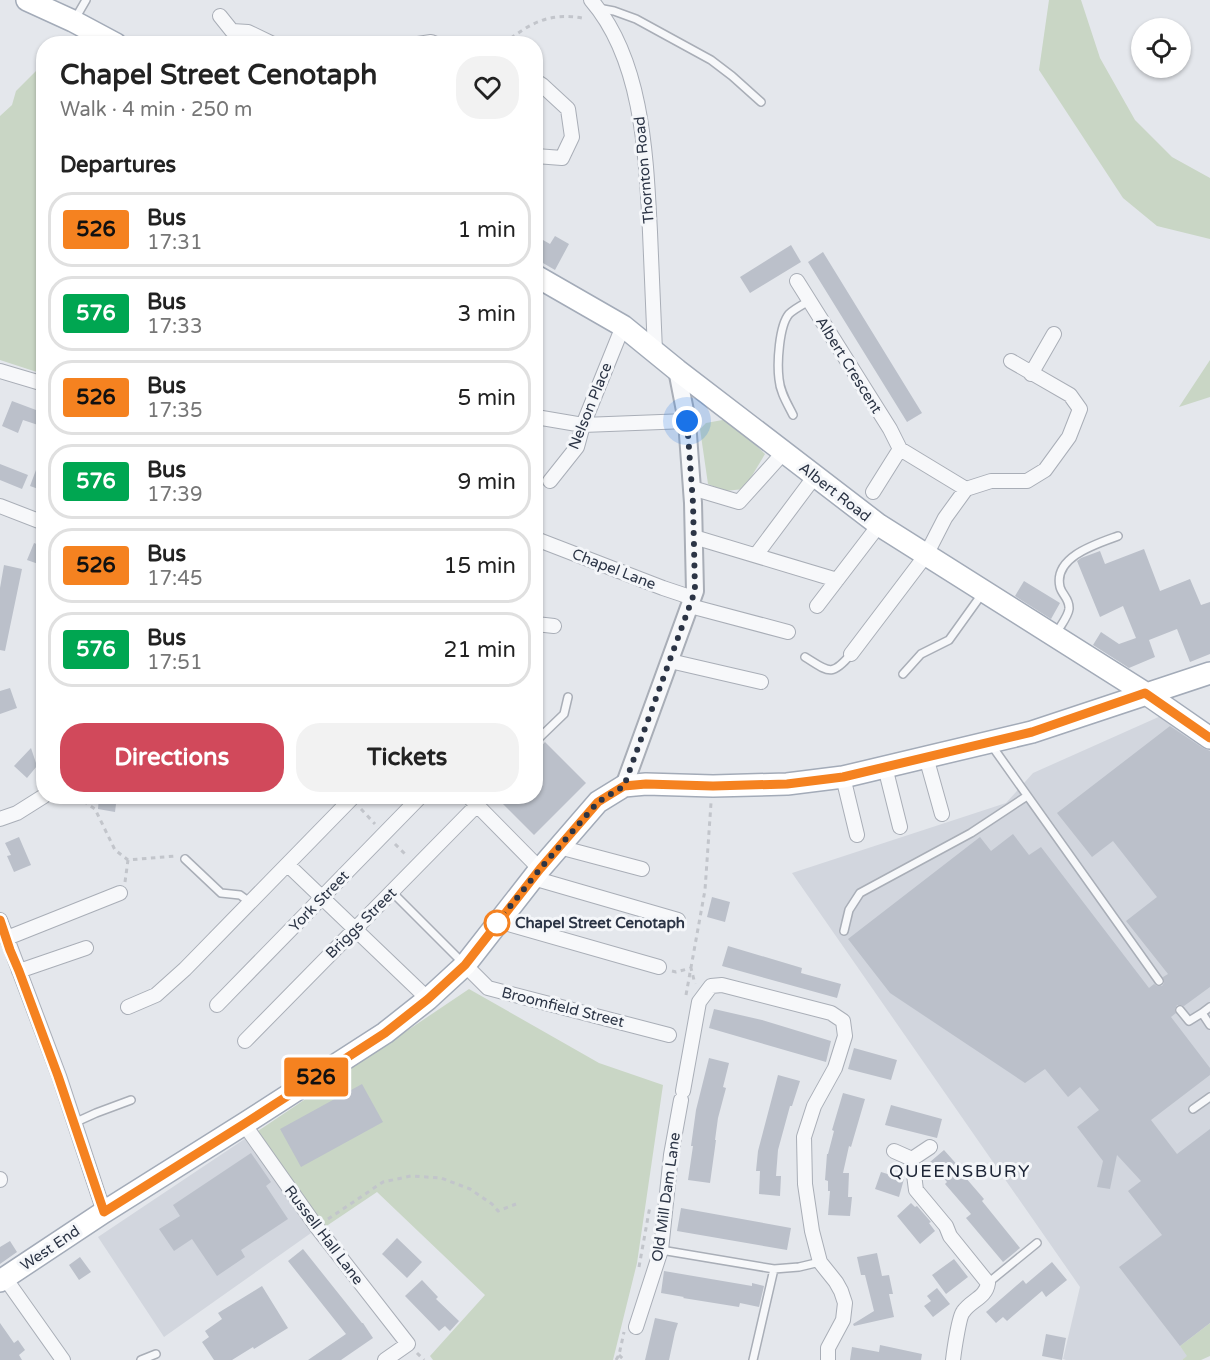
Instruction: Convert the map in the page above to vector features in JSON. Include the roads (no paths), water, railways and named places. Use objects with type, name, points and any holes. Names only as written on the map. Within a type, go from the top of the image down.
[{"type":"main road","points":[[27,0],[101,36]]},
{"type":"main road","name":"Albert Road","points":[[543,280],[623,326],[676,370],[879,525],[1145,693],[1210,738]]},
{"type":"main road","points":[[624,786],[787,784],[843,777],[1032,732],[1210,673]]},
{"type":"main road","name":"West End","points":[[3,1279],[385,1033],[428,999],[465,965],[536,873],[598,802],[624,786]]},
{"type":"street","name":"Thornton Road","points":[[595,4],[620,47],[637,102],[647,170],[655,351]]},
{"type":"street","points":[[220,16],[232,31],[248,32],[256,36]]},
{"type":"street","points":[[543,86],[568,110],[572,137],[565,162],[543,157]]},
{"type":"street","name":"Albert Crescent","points":[[797,280],[890,429],[900,449]]},
{"type":"street","name":"Nelson Place","points":[[550,481],[577,447],[583,425],[623,326]]},
{"type":"street","points":[[1031,374],[1054,334]]},
{"type":"street","points":[[851,654],[926,555],[945,518],[966,489],[991,480],[1027,480],[1045,470],[1069,437],[1080,409],[1070,395],[1011,361]]},
{"type":"street","points":[[0,370],[36,381]]},
{"type":"street","points":[[624,786],[695,591],[692,488],[687,421],[676,370]]},
{"type":"street","points":[[543,418],[583,425],[687,421]]},
{"type":"street","points":[[873,492],[900,449],[966,489]]},
{"type":"street","points":[[692,488],[738,502],[784,452]]},
{"type":"street","points":[[756,555],[815,476]]},
{"type":"street","points":[[0,507],[36,520]]},
{"type":"street","points":[[817,606],[879,525]]},
{"type":"street","points":[[694,537],[837,579]]},
{"type":"street","name":"Chapel Lane","points":[[543,541],[663,588],[691,602],[788,632]]},
{"type":"street","points":[[543,625],[554,626]]},
{"type":"street","points":[[670,662],[761,682]]},
{"type":"street","points":[[927,757],[942,814]]},
{"type":"street","points":[[885,767],[900,827]]},
{"type":"street","points":[[843,777],[857,835]]},
{"type":"street","points":[[0,819],[17,813],[36,801]]},
{"type":"street","points":[[128,1007],[156,995],[185,969],[346,804]]},
{"type":"street","name":"York Street","points":[[217,1005],[413,804]]},
{"type":"street","name":"Briggs Street","points":[[245,1041],[392,892],[470,804]]},
{"type":"street","points":[[477,804],[536,873],[678,920]]},
{"type":"street","points":[[558,847],[642,869]]},
{"type":"street","points":[[288,865],[428,999]]},
{"type":"street","points":[[6,948],[120,894]]},
{"type":"street","points":[[0,920],[6,948],[19,971],[58,1076],[104,1212]]},
{"type":"street","points":[[498,921],[659,967]]},
{"type":"street","points":[[19,971],[86,948]]},
{"type":"street","name":"Broomfield Street","points":[[465,965],[488,988],[669,1035]]},
{"type":"street","name":"Old Mill Dam Lane","points":[[636,1327],[661,1250],[671,1155],[699,1002],[711,986],[722,985],[831,1013],[843,1021],[845,1036],[835,1068],[814,1106],[804,1137],[805,1184],[812,1231],[820,1262]]},
{"type":"street","name":"Russell Hall Lane","points":[[244,1124],[316,1227],[408,1344],[385,1360]]},
{"type":"street","points":[[912,1159],[930,1147]]},
{"type":"street","points":[[894,1151],[912,1159]]},
{"type":"street","points":[[912,1159],[916,1190],[988,1283],[987,1290],[962,1312],[953,1360]]},
{"type":"street","points":[[820,1262],[836,1282],[845,1303],[843,1320],[828,1348],[828,1360]]},
{"type":"street","points":[[3,1279],[63,1360]]},
{"type":"lane","points":[[73,21],[86,0]]},
{"type":"lane","points":[[595,4],[636,19],[711,60],[761,102]]},
{"type":"lane","points":[[793,415],[783,396],[779,380],[782,330],[788,315],[809,301]]},
{"type":"lane","points":[[1054,636],[1069,611],[1069,602],[1060,590],[1059,578],[1062,566],[1091,546],[1118,536]]},
{"type":"lane","points":[[903,674],[921,654],[950,640],[984,591]]},
{"type":"lane","points":[[805,657],[821,667],[835,670],[851,654]]},
{"type":"lane","points":[[543,734],[564,714],[568,696]]},
{"type":"lane","points":[[989,742],[1158,981]]},
{"type":"lane","points":[[844,931],[849,910],[860,894],[971,833],[1027,796]]},
{"type":"lane","points":[[185,859],[221,893],[240,895],[251,903]]},
{"type":"lane","points":[[392,892],[465,965]]},
{"type":"lane","points":[[1180,1010],[1190,1021],[1210,1007]]},
{"type":"lane","points":[[1202,1013],[1210,1025]]},
{"type":"lane","points":[[1193,1110],[1210,1097]]},
{"type":"lane","points":[[74,1123],[130,1100]]},
{"type":"lane","points":[[988,1283],[1037,1243]]},
{"type":"lane","points":[[661,1250],[774,1269],[820,1262]]},
{"type":"lane","points":[[753,1360],[774,1269]]},
{"type":"lane","points":[[141,1360],[156,1354]]},
{"type":"place","name":"Chapel Street Cenotaph","points":[[497,923]]},
{"type":"district","name":"QUEENSBURY","points":[[960,1171]]}]
